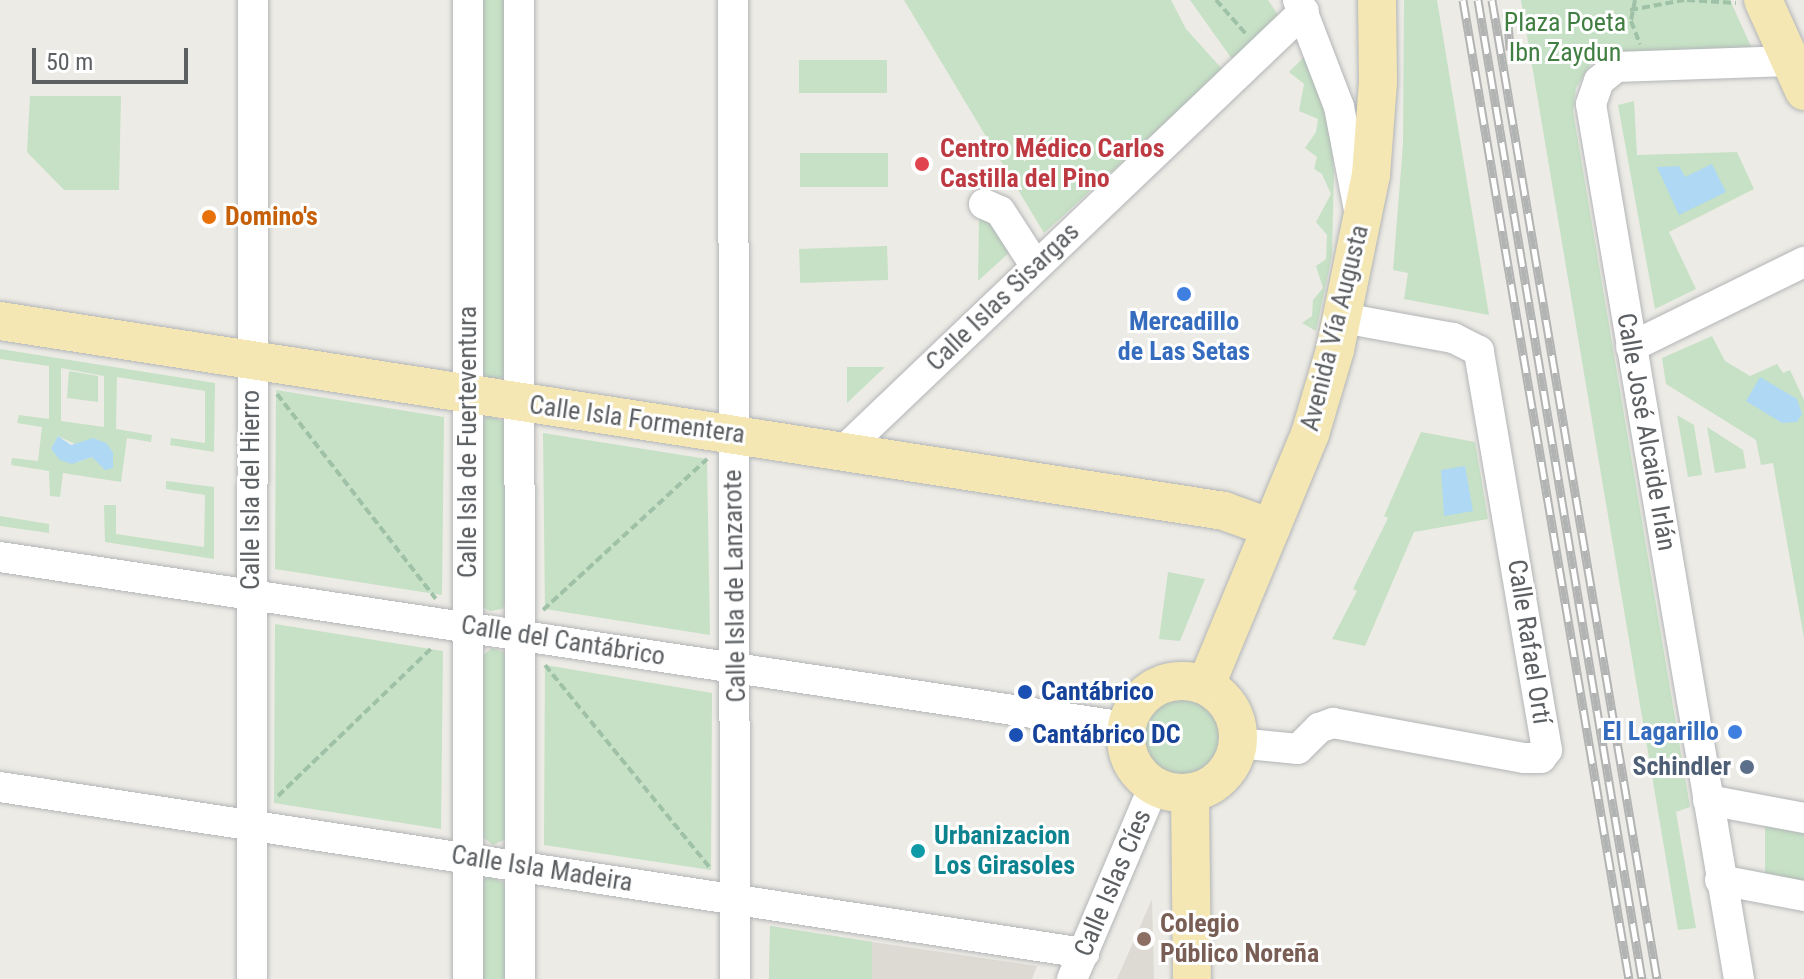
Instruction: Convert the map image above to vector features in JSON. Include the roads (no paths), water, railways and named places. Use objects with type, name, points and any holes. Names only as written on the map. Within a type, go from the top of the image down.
[{"type":"main road","name":"Avenida Vía Augusta","points":[[1206,685],[1310,434],[1343,318],[1362,221],[1378,82],[1377,0]]},
{"type":"main road","points":[[1788,0],[1799,65]]},
{"type":"main road","points":[[1751,1],[1799,65]]},
{"type":"main road","name":"Calle Isla Formentera","points":[[0,321],[732,434],[858,444],[1224,511],[1271,528]]},
{"type":"main road","points":[[1172,681],[1206,685],[1231,709],[1238,743],[1223,776],[1172,789],[1134,767],[1126,727],[1142,697],[1156,687],[1172,681]]},
{"type":"main road","points":[[1172,789],[1192,979]]},
{"type":"street","name":"Calle Isla del Hierro","points":[[252,979],[253,0]]},
{"type":"street","name":"Calle Isla de Fuerteventura","points":[[468,0],[467,395],[462,626],[469,858],[468,979]]},
{"type":"street","name":"Calle Isla de Fuerteventura","points":[[519,0],[520,979]]},
{"type":"street","name":"Calle Isla de Lanzarote","points":[[733,0],[732,434],[737,668],[735,979]]},
{"type":"street","points":[[1304,12],[1339,107],[1362,221]]},
{"type":"street","name":"Calle Islas Sisargas","points":[[858,444],[1035,265],[1304,12]]},
{"type":"street","name":"Calle Islas Sisargas","points":[[858,444],[1304,12]]},
{"type":"street","name":"Calle José Alcaide Irlán","points":[[1739,979],[1591,116],[1599,81],[1625,65],[1799,65]]},
{"type":"street","points":[[984,204],[1000,211],[1035,265]]},
{"type":"street","points":[[1631,347],[1804,262]]},
{"type":"street","name":"Calle Rafael Ortí","points":[[1238,743],[1298,749],[1319,728],[1333,723],[1524,758],[1541,758],[1547,750],[1479,351],[1473,344],[1453,338],[1343,318]]},
{"type":"street","name":"Calle del Cantábrico","points":[[0,557],[520,632],[1126,727]]},
{"type":"street","name":"Calle Isla Madeira","points":[[0,787],[250,822],[735,899],[1078,966]]},
{"type":"street","name":"Calle Islas Cíes","points":[[1078,966],[1172,789]]},
{"type":"street","points":[[1708,800],[1804,818]]},
{"type":"street","points":[[1720,880],[1804,896]]},
{"type":"water","points":[[1712,164],[1726,192],[1679,215],[1657,167],[1679,166],[1685,177]]},
{"type":"water","points":[[1760,377],[1797,399],[1802,414],[1797,422],[1782,423],[1746,401]]},
{"type":"water","points":[[58,436],[71,445],[93,438],[106,443],[113,452],[113,468],[105,470],[92,457],[72,464],[60,460],[51,449]]},
{"type":"water","points":[[1465,466],[1473,511],[1444,516],[1441,470]]},
{"type":"railway","points":[[1463,0],[1629,979]]},
{"type":"railway","points":[[1478,0],[1642,979]]},
{"type":"railway","points":[[1492,0],[1657,979]]},
{"type":"railway","points":[[1507,13],[1510,50]]},
{"type":"place","name":"Centro Médico Carlos Castilla del Pino","points":[[922,164]]},
{"type":"place","name":"Domino's","points":[[209,217]]},
{"type":"place","name":"Mercadillo de Las Setas","points":[[1184,294]]},
{"type":"place","name":"Cantábrico","points":[[1025,692]]},
{"type":"place","name":"El Lagarillo","points":[[1735,732]]},
{"type":"place","name":"Cantábrico DC","points":[[1016,735]]},
{"type":"place","name":"Schindler","points":[[1747,767]]},
{"type":"place","name":"Urbanizacion Los Girasoles","points":[[918,851]]},
{"type":"place","name":"Colegio Público Noreña","points":[[1144,939]]},
{"type":"park label","name":"Plaza Poeta Ibn Zaydun","points":[[1565,38]]}]
